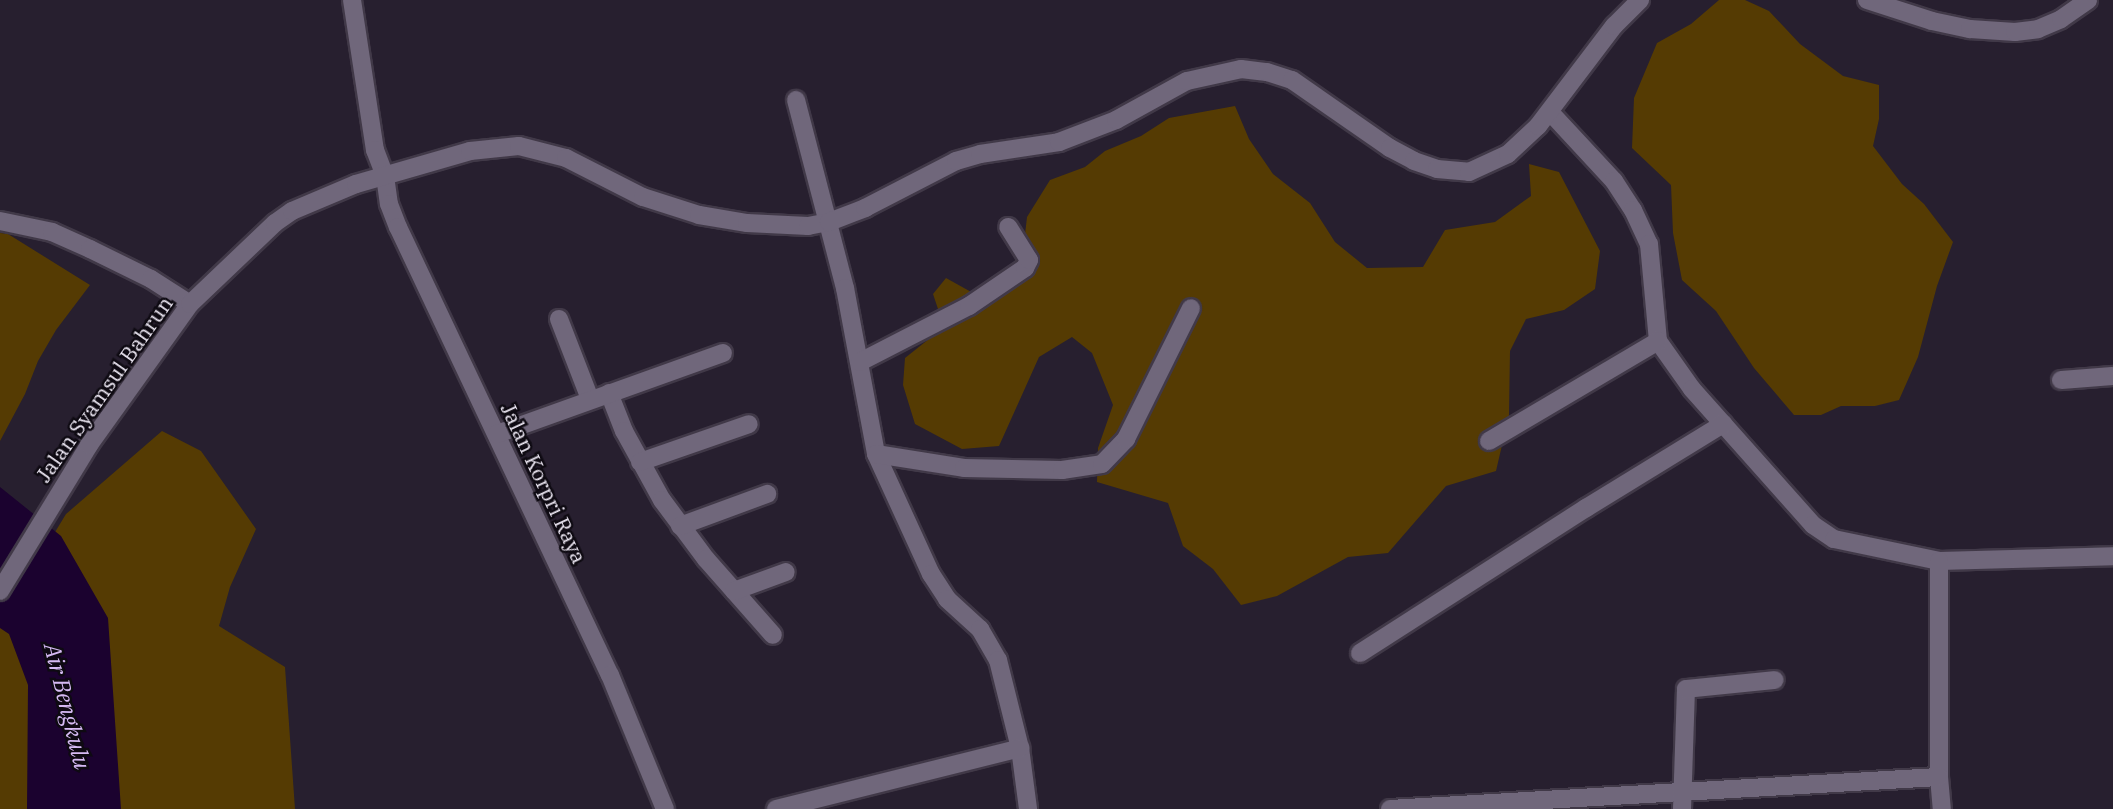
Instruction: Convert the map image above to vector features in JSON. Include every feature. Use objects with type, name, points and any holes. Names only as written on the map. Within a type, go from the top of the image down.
[{"type":"street","name":"Jalan Korpri Raya","points":[[352,0],[374,150],[385,176],[389,204],[398,228],[610,675],[665,809]]},
{"type":"street","name":"Jalan Syamsul Bahrun","points":[[0,591],[96,435],[190,304],[275,223],[292,211],[356,184],[470,151],[519,146],[566,158],[643,197],[699,215],[785,226],[829,222],[865,208],[956,161],[980,154],[1059,142],[1116,120],[1187,81],[1241,69],[1267,72],[1292,80],[1390,148],[1414,161],[1452,172],[1469,172],[1508,154],[1550,112],[1614,26],[1640,0]]},
{"type":"street","points":[[1867,0],[1932,21],[2015,32],[2049,24],[2088,0]]},
{"type":"street","points":[[796,100],[829,222],[860,362],[876,454],[916,547],[942,594],[980,629],[992,647],[1020,748],[1028,809]]},
{"type":"street","points":[[1550,112],[1614,181],[1633,210],[1649,244],[1658,341],[1692,389],[1812,525],[1834,540],[1939,561],[2113,556]]},
{"type":"street","points":[[0,221],[29,225],[77,243],[151,279],[190,304]]},
{"type":"street","points":[[860,362],[969,306],[1026,268],[1029,260],[1008,227]]},
{"type":"street","points":[[876,454],[964,468],[1062,470],[1102,464],[1126,439],[1191,308]]},
{"type":"street","points":[[559,320],[590,399]]},
{"type":"street","points":[[1489,441],[1658,341]]},
{"type":"street","points":[[497,434],[723,353]]},
{"type":"street","points":[[2060,380],[2113,376]]},
{"type":"street","points":[[609,393],[640,462],[680,526],[773,635]]},
{"type":"street","points":[[640,462],[749,424]]},
{"type":"street","points":[[1360,653],[1723,424]]},
{"type":"street","points":[[680,526],[767,494]]},
{"type":"street","points":[[1939,561],[1939,777],[1942,809]]},
{"type":"street","points":[[734,591],[786,572]]},
{"type":"street","points":[[1682,801],[1686,689],[1775,680]]},
{"type":"street","points":[[776,809],[1020,748]]},
{"type":"street","points":[[1390,809],[1682,801],[1939,777]]},
{"type":"shaded area","points":[[1719,0],[1745,0],[1769,11],[1800,44],[1843,76],[1879,85],[1879,119],[1873,146],[1953,242],[1937,286],[1918,357],[1899,400],[1875,406],[1841,406],[1821,415],[1794,415],[1754,368],[1716,311],[1682,280],[1673,233],[1671,185],[1632,148],[1634,98],[1657,43],[1691,24]]},
{"type":"shaded area","points":[[1235,106],[1249,139],[1273,174],[1310,203],[1335,242],[1367,268],[1423,267],[1445,230],[1495,222],[1531,196],[1529,164],[1559,172],[1600,251],[1595,289],[1564,310],[1526,319],[1510,351],[1509,415],[1496,471],[1446,486],[1388,553],[1348,557],[1277,596],[1241,605],[1213,569],[1183,546],[1168,503],[1097,482],[1098,448],[1113,405],[1092,353],[1072,337],[1039,357],[999,446],[962,449],[915,424],[903,385],[905,358],[944,327],[933,294],[946,278],[982,298],[1023,252],[1027,217],[1050,180],[1085,167],[1105,151],[1141,136],[1169,118]]},
{"type":"shaded area","points":[[0,233],[8,234],[90,285],[56,330],[38,361],[25,394],[0,441]]},
{"type":"shaded area","points":[[162,431],[201,451],[256,529],[230,587],[219,626],[285,667],[295,809],[0,809],[0,623],[66,514]]},
{"type":"water","name":"Air Bengkulu","points":[[0,487],[61,536],[108,618],[121,809],[27,809],[28,685],[9,634],[0,628]]}]
